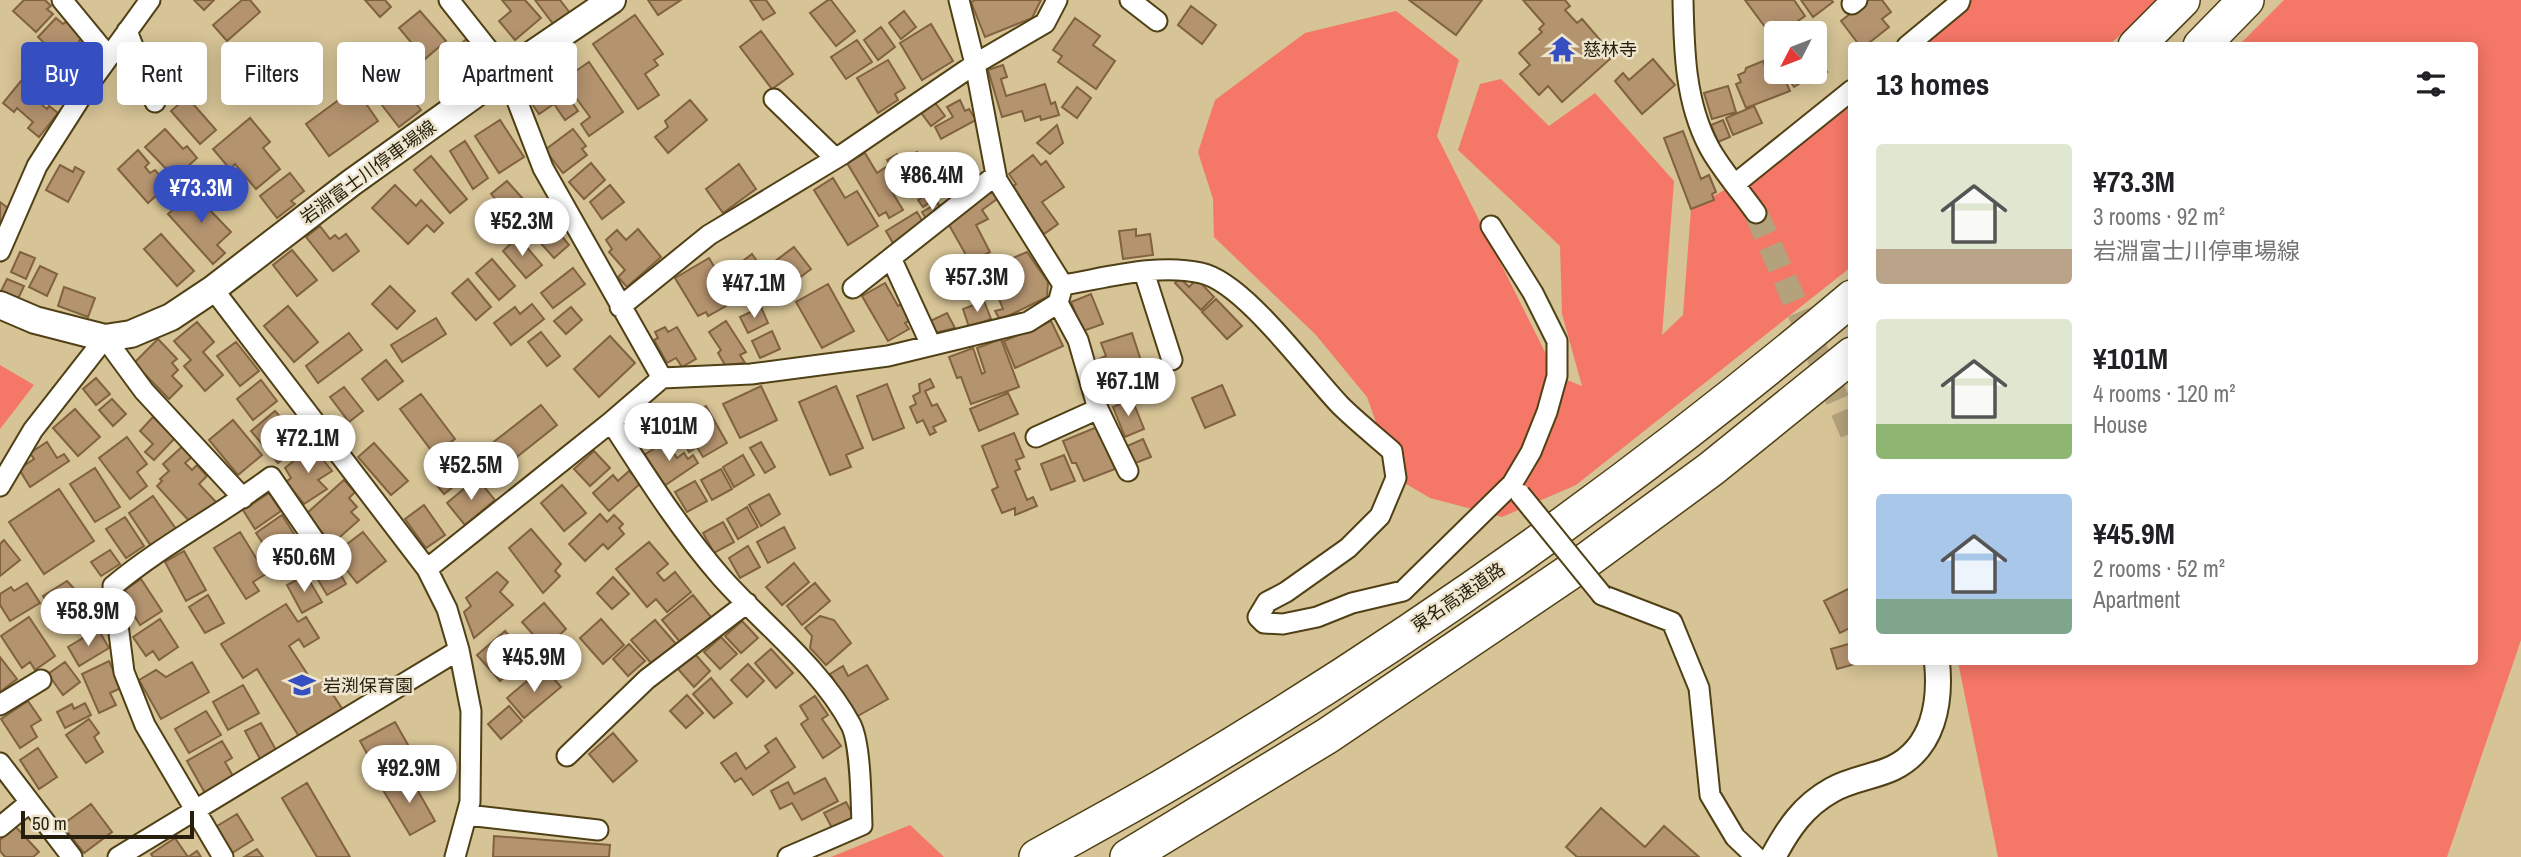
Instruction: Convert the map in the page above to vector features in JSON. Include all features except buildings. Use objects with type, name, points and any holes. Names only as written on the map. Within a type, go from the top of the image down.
[{"type":"highway","points":[[2140,42],[2182,0]]},
{"type":"highway","points":[[2205,42],[2246,0]]},
{"type":"highway","name":"東名高速道路","points":[[1038,857],[1171,782],[1361,664],[1500,569],[1612,489],[1848,301]]},
{"type":"highway","points":[[1128,857],[1327,736],[1583,563],[1712,469],[1848,358]]},
{"type":"main road","name":"岩淵富士川停車場線","points":[[550,42],[612,0]]},
{"type":"main road","name":"岩淵富士川停車場線","points":[[0,305],[35,320],[105,338],[131,334],[171,317],[213,289],[351,183],[460,105]]},
{"type":"street","points":[[62,0],[109,57]]},
{"type":"street","points":[[0,251],[37,166],[150,0]]},
{"type":"street","points":[[449,0],[482,42]]},
{"type":"street","points":[[959,0],[975,64],[996,180],[1061,294],[1079,340],[1098,409],[1128,471]]},
{"type":"street","points":[[620,307],[709,235],[835,158],[975,64],[1045,23],[1057,0]]},
{"type":"street","points":[[1130,0],[1157,22]]},
{"type":"street","points":[[1683,0],[1684,51],[1692,102],[1709,148],[1756,213]]},
{"type":"street","points":[[1912,42],[1960,0]]},
{"type":"street","points":[[127,32],[131,42]]},
{"type":"street","points":[[1735,184],[1848,93]]},
{"type":"street","points":[[774,99],[835,158]]},
{"type":"street","points":[[519,105],[543,167],[662,378]]},
{"type":"street","points":[[853,288],[996,176]]},
{"type":"street","points":[[427,569],[662,378],[751,374],[888,356],[1028,322],[1061,294],[1144,272],[1178,270],[1204,273],[1234,291],[1273,328],[1340,405],[1392,451],[1396,478],[1380,516],[1348,548],[1286,592],[1267,602],[1258,617],[1264,622],[1283,624],[1317,617],[1352,603],[1403,591],[1516,489],[1547,411],[1557,376],[1557,341],[1533,293],[1491,226]]},
{"type":"street","points":[[891,258],[931,345]]},
{"type":"street","points":[[1144,272],[1172,360]]},
{"type":"street","points":[[213,289],[427,569],[447,609],[460,650],[471,711],[470,802],[455,857]]},
{"type":"street","points":[[0,486],[33,430],[105,338],[144,391],[243,498]]},
{"type":"street","points":[[1036,437],[1098,409]]},
{"type":"street","points":[[611,422],[670,512],[722,578],[822,681],[852,728],[860,779],[862,825],[788,857]]},
{"type":"street","points":[[223,857],[145,725],[124,672],[113,586],[144,560],[243,498],[271,477],[319,547]]},
{"type":"street","points":[[1516,489],[1602,595],[1672,622],[1699,688],[1710,795],[1735,837],[1756,857]]},
{"type":"street","points":[[567,756],[647,679],[747,603]]},
{"type":"street","points":[[118,857],[460,650]]},
{"type":"street","points":[[1773,857],[1787,831],[1803,810],[1833,789],[1894,768],[1917,751],[1933,723],[1940,687],[1937,665]]},
{"type":"street","points":[[0,705],[41,680]]},
{"type":"street","points":[[0,762],[72,857]]},
{"type":"street","points":[[0,827],[29,803]]},
{"type":"street","points":[[467,815],[598,830]]},
{"type":"shaded area","points":[[1960,0],[2160,0],[2112,42],[1912,42]]},
{"type":"shaded area","points":[[2284,0],[2521,0],[2521,640],[2447,857],[1998,857],[1959,665],[2478,665],[2478,42],[2242,42]]},
{"type":"shaded area","points":[[1396,11],[1459,60],[1437,136],[1557,376],[1582,386],[1562,314],[1560,246],[1458,150],[1480,84],[1501,79],[1549,126],[1595,93],[1674,181],[1662,335],[1683,315],[1691,209],[1735,184],[1848,92],[1848,269],[1576,485],[1502,517],[1430,498],[1396,478],[1367,397],[1316,335],[1214,237],[1213,199],[1198,152],[1215,100],[1305,33]]},
{"type":"shaded area","points":[[0,365],[34,385],[0,429]]},
{"type":"shaded area","points":[[910,825],[944,857],[831,857]]},
{"type":"tunnel","points":[[1756,213],[1848,424]]},
{"type":"place","name":"慈林寺","points":[[1562,49]]},
{"type":"place","name":"岩渕保育園","points":[[302,685]]}]
